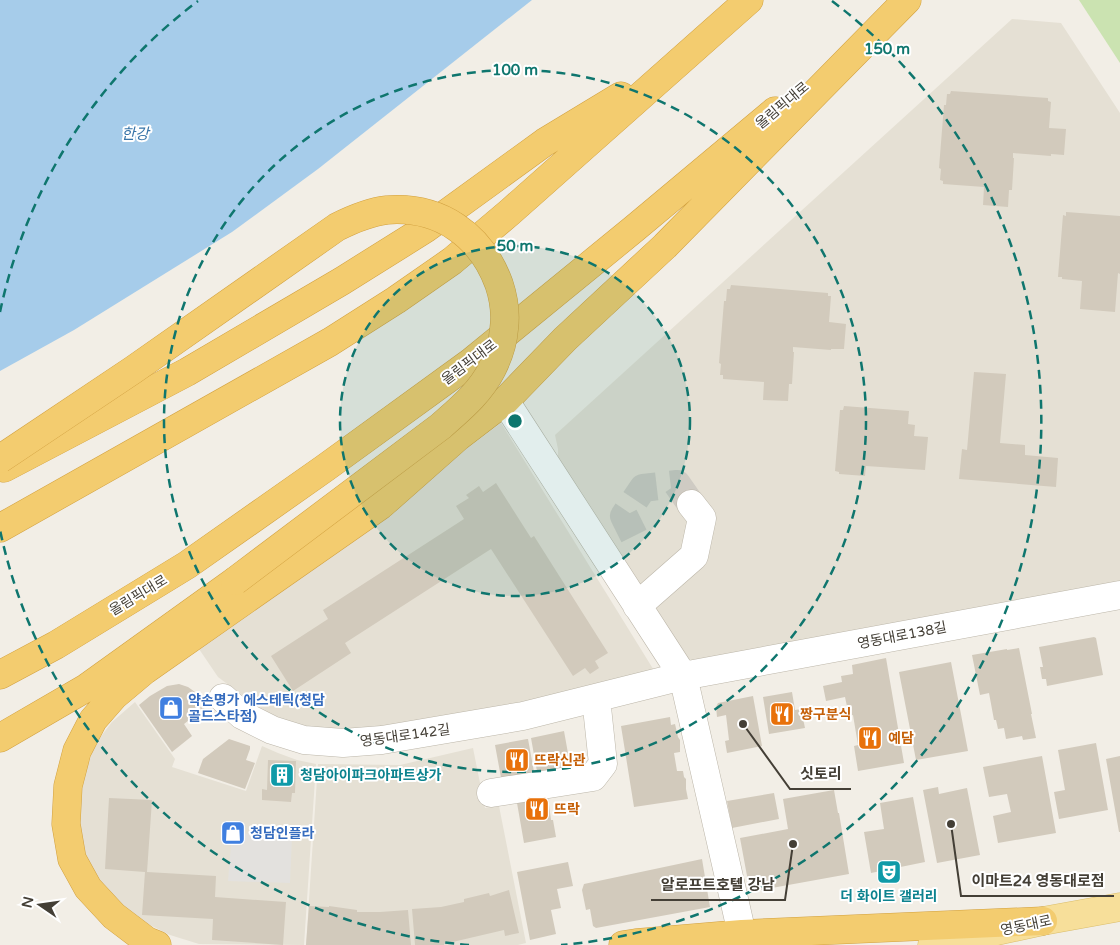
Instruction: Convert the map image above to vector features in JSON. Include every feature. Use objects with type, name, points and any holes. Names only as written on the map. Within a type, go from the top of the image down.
[{"type":"highway","points":[[0,528],[322,347],[396,300],[452,261],[749,0]]},
{"type":"highway","name":"올림픽대로","points":[[0,675],[56,645],[187,566],[472,362],[833,62],[902,0]]},
{"type":"highway","points":[[0,744],[31,735],[99,698],[145,670],[381,505],[458,437],[505,401],[566,339],[665,246],[906,0]]},
{"type":"highway","points":[[0,470],[186,372],[342,282],[425,229],[545,142],[681,60]]},
{"type":"highway","points":[[0,459],[133,370],[337,227],[354,218],[386,210],[419,212],[437,217],[455,226],[471,238],[485,255],[494,272],[505,310],[500,349],[492,370],[479,390],[464,406],[441,426],[235,582],[86,688],[0,738]]},
{"type":"highway","points":[[145,670],[114,696],[93,720],[76,751],[68,786],[66,824],[72,859],[88,888],[114,916],[146,941],[157,945]]},
{"type":"highway","points":[[623,945],[742,934],[1043,921]]},
{"type":"main road","name":"영동대로","points":[[932,945],[1043,921],[1120,907]]},
{"type":"street","points":[[505,401],[683,676],[742,934]]},
{"type":"street","points":[[637,606],[694,556],[702,518],[691,504]]},
{"type":"street","name":"영동대로138길","points":[[683,676],[1120,595]]},
{"type":"street","name":"영동대로142길","points":[[223,698],[242,715],[272,730],[304,740],[343,743],[382,740],[523,716],[683,676]]},
{"type":"street","points":[[491,793],[594,776],[603,764],[596,698]]},
{"type":"shaded area","points":[[1012,19],[1061,23],[1120,113],[1120,585],[699,663],[682,656],[558,459],[555,435]]},
{"type":"shaded area","points":[[501,423],[655,672],[570,695],[373,734],[314,732],[262,710],[218,677],[199,649]]},
{"type":"shaded area","points":[[135,702],[175,759],[172,767],[246,791],[262,746],[297,760],[316,764],[304,945],[199,944],[170,935],[144,922],[109,895],[98,883],[84,856],[80,834],[81,795],[84,777],[92,753],[102,735],[112,722]]},
{"type":"shaded area","points":[[473,748],[485,808],[499,806],[526,943],[518,945],[306,945],[318,764],[400,765]]},
{"type":"shaded area","points":[[232,833],[292,836],[290,883],[228,881]]},
{"type":"green space","points":[[1079,0],[1120,0],[1120,63]]},
{"type":"water","name":"한강","points":[[0,0],[532,0],[318,169],[232,232],[74,330],[0,371]]},
{"type":"building","points":[[951,91],[1048,98],[1048,101],[1051,102],[1049,128],[1066,129],[1064,155],[1051,154],[1051,156],[1013,153],[1012,190],[1009,190],[1008,207],[983,205],[984,187],[943,184],[943,181],[940,180],[941,169],[939,168],[944,105],[946,105],[947,94],[950,94]]},
{"type":"building","points":[[1066,212],[1120,216],[1120,274],[1118,273],[1115,312],[1080,309],[1082,281],[1058,277],[1063,215],[1066,216]]},
{"type":"building","points":[[731,285],[828,293],[828,296],[831,296],[829,322],[846,324],[844,349],[831,350],[793,347],[792,384],[789,384],[788,401],[763,400],[764,382],[723,379],[723,375],[720,375],[721,364],[719,363],[724,301],[726,301],[727,289],[730,289]]},
{"type":"building","points":[[974,372],[1006,374],[1000,443],[1025,445],[1025,455],[1058,458],[1056,487],[959,479],[962,449],[967,450]]},
{"type":"building","points":[[844,406],[909,411],[908,424],[915,425],[914,436],[928,437],[925,470],[866,466],[865,476],[839,474],[839,472],[835,471],[840,410],[843,410]]},
{"type":"building","points":[[496,483],[531,538],[534,536],[608,653],[595,661],[599,668],[590,674],[585,668],[573,676],[491,549],[345,643],[351,653],[293,691],[271,656],[328,619],[323,610],[464,519],[456,506],[469,498],[466,495],[479,486],[483,492]]},
{"type":"building","points":[[1096,638],[1103,675],[1047,686],[1046,679],[1042,679],[1040,667],[1043,667],[1039,647]]},
{"type":"building","points":[[1019,648],[1036,738],[1023,740],[1022,736],[1006,739],[1004,728],[998,729],[996,720],[994,720],[989,693],[980,695],[972,655]]},
{"type":"building","points":[[886,658],[904,763],[858,771],[854,746],[858,745],[853,715],[849,716],[845,697],[826,701],[823,686],[842,682],[841,676],[853,674],[852,665]]},
{"type":"building","points":[[951,662],[968,751],[916,760],[899,672]]},
{"type":"building","points":[[179,684],[195,692],[206,707],[184,724],[192,736],[172,752],[139,705],[167,686]]},
{"type":"building","points":[[792,692],[795,710],[801,709],[805,728],[769,734],[763,697]]},
{"type":"building","points":[[753,696],[762,746],[727,753],[725,741],[729,740],[726,715],[717,717],[716,707],[718,703]]},
{"type":"building","points":[[670,717],[671,725],[675,724],[680,740],[680,752],[674,753],[677,771],[683,771],[686,779],[688,799],[634,807],[621,726]]},
{"type":"building","points":[[564,731],[571,770],[538,777],[531,738]]},
{"type":"building","points":[[229,739],[250,746],[246,760],[255,763],[245,789],[198,773],[203,759]]},
{"type":"building","points":[[528,739],[535,777],[502,783],[495,745]]},
{"type":"building","points":[[1096,743],[1108,810],[1059,819],[1054,792],[1065,790],[1058,750]]},
{"type":"building","points":[[1042,756],[1056,833],[998,843],[993,816],[1011,812],[1007,794],[989,797],[983,767]]},
{"type":"building","points":[[1120,756],[1120,832],[1119,832],[1106,759]]},
{"type":"building","name":"청담아이파크아파트상가","points":[[268,760],[296,761],[295,793],[292,793],[291,802],[262,800],[262,789],[267,790]]},
{"type":"building","points":[[938,787],[939,794],[967,788],[980,855],[937,863],[923,790]]},
{"type":"building","points":[[834,790],[849,874],[750,892],[740,838],[788,829],[783,799]]},
{"type":"building","points":[[774,793],[779,819],[732,828],[727,801]]},
{"type":"building","points":[[548,797],[551,820],[553,820],[556,837],[524,843],[517,803]]},
{"type":"building","points":[[913,797],[925,862],[871,873],[864,832],[884,829],[880,803]]},
{"type":"building","points":[[109,798],[152,800],[147,872],[216,876],[215,897],[286,902],[283,945],[212,940],[213,919],[142,915],[145,872],[105,869]]},
{"type":"building","points":[[702,859],[710,907],[596,928],[593,926],[590,909],[586,910],[582,890],[584,884]]},
{"type":"building","points":[[568,862],[573,886],[557,889],[561,908],[551,910],[556,934],[530,940],[517,872]]},
{"type":"building","points":[[509,890],[519,933],[505,936],[504,930],[444,945],[415,945],[412,909],[441,907],[464,902],[464,899],[489,893],[490,896]]},
{"type":"building","points":[[309,906],[329,906],[357,910],[357,912],[408,910],[411,945],[306,945]]},
{"type":"tunnel","points":[[634,536],[624,516],[643,488],[677,484],[691,504]]},
{"type":"place","name":"약손명가 에스테틱(청담 골드스타점)","points":[[171,708]]},
{"type":"place","name":"짱구분식","points":[[782,714]]},
{"type":"place","name":"싯토리","points":[[743,724]]},
{"type":"place","name":"예담","points":[[870,738]]},
{"type":"place","name":"뜨락신관","points":[[517,760]]},
{"type":"place","name":"청담아이파크아파트상가","points":[[282,775]]},
{"type":"place","name":"뜨락","points":[[537,809]]},
{"type":"place","name":"이마트24 영동대로점","points":[[951,824]]},
{"type":"place","name":"청담인플라","points":[[233,833]]},
{"type":"place","name":"알로프트호텔 강남","points":[[793,844]]},
{"type":"place","name":"더 화이트 갤러리","points":[[889,872]]}]
